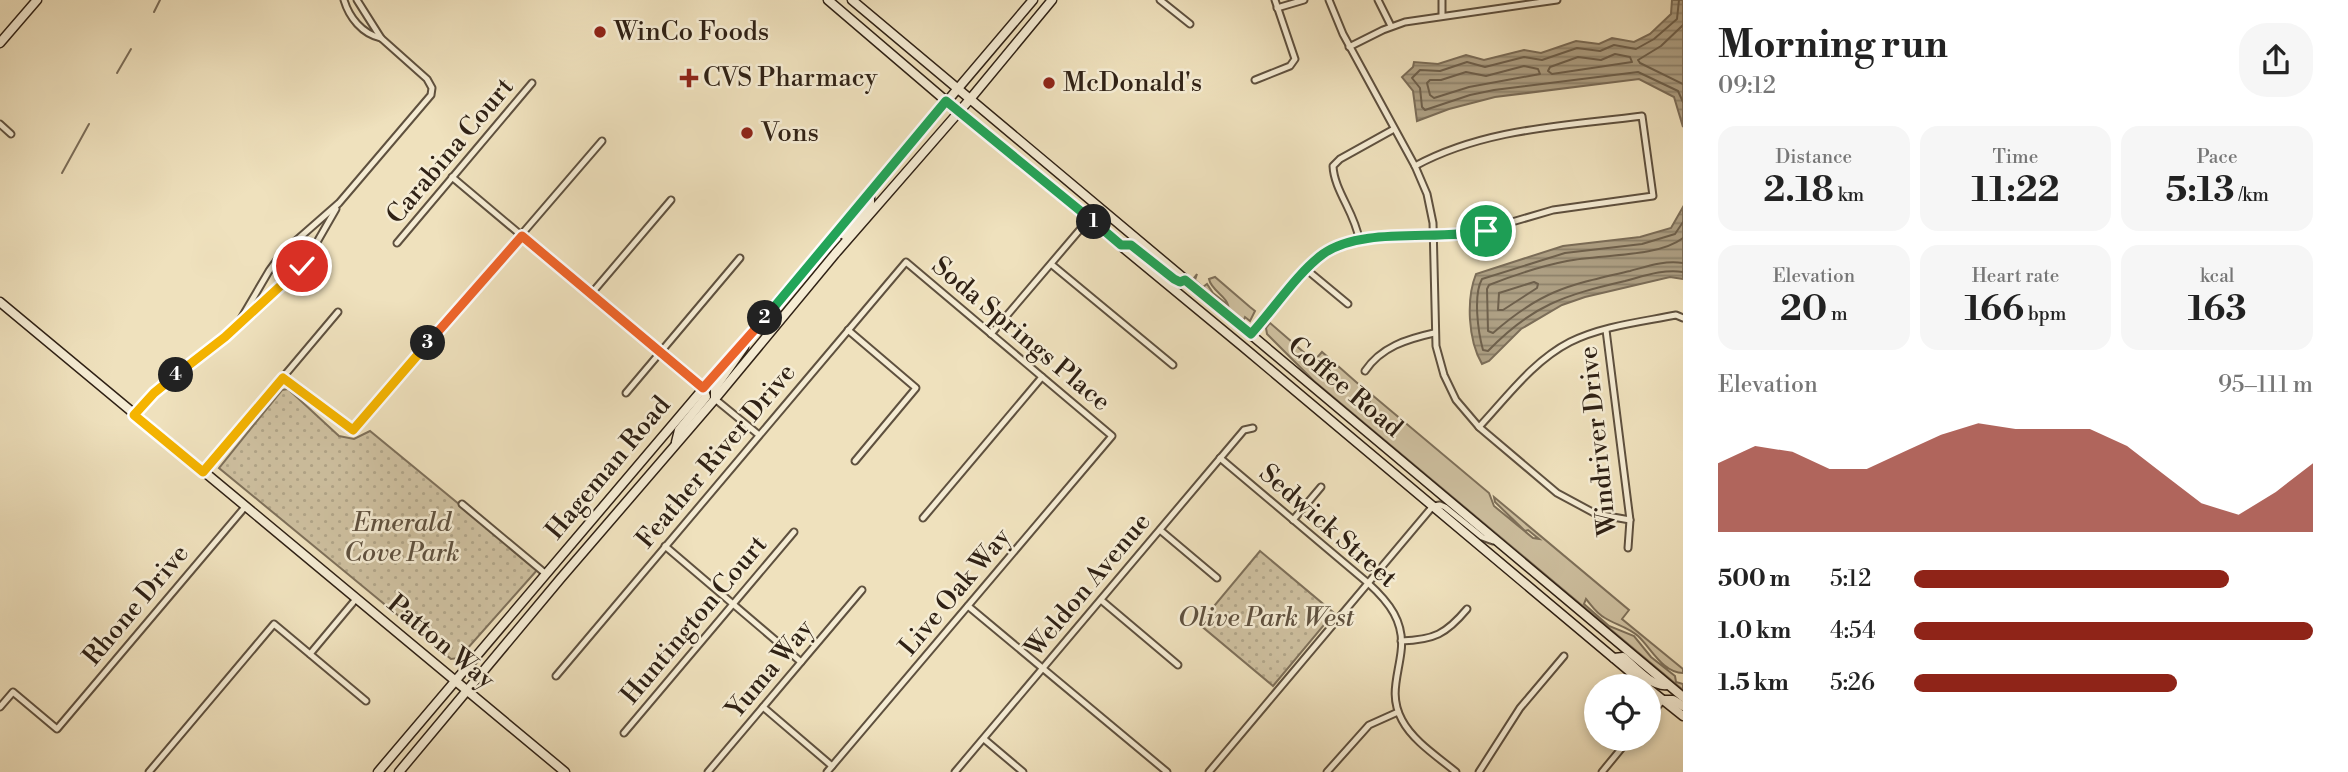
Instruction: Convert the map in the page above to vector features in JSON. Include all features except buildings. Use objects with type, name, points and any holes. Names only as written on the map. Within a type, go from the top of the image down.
[{"type":"main road","points":[[0,43],[37,0]]},
{"type":"main road","name":"Coffee Road","points":[[828,0],[1633,674]]},
{"type":"main road","name":"Coffee Road","points":[[852,0],[1683,697]]},
{"type":"main road","name":"Hageman Road","points":[[378,772],[1033,0]]},
{"type":"main road","points":[[1041,16],[1043,0]]},
{"type":"main road","name":"Hageman Road","points":[[398,772],[1052,0]]},
{"type":"main road","points":[[835,254],[844,236],[870,203],[870,192]]},
{"type":"main road","points":[[1121,245],[1131,245],[1174,279],[1180,282],[1185,280]]},
{"type":"main road","name":"Patton Way","points":[[0,302],[565,772]]},
{"type":"main road","points":[[715,399],[715,388],[738,359],[752,332]]},
{"type":"main road","points":[[675,445],[679,430],[706,397],[703,388]]},
{"type":"main road","points":[[1614,658],[1623,657],[1659,686],[1667,685]]},
{"type":"main road","points":[[1663,700],[1673,700],[1683,706]]},
{"type":"main road","name":"Coffee Road","points":[[1663,700],[1683,716]]},
{"type":"street","points":[[344,0],[347,11],[358,25],[373,37],[381,38]]},
{"type":"street","points":[[239,323],[268,271],[282,253],[339,203],[431,95],[432,88],[428,79],[381,38],[357,0]]},
{"type":"street","points":[[1160,0],[1190,24]]},
{"type":"street","points":[[1255,80],[1290,66],[1296,59],[1275,0]]},
{"type":"street","points":[[1277,8],[1304,0]]},
{"type":"street","points":[[1329,0],[1349,47],[1415,166],[1427,194],[1433,236],[1434,333],[1439,360],[1450,388],[1465,412],[1479,427],[1570,501],[1596,514],[1630,520]]},
{"type":"street","points":[[1378,0],[1391,26]]},
{"type":"street","points":[[1442,0],[1442,15]]},
{"type":"street","points":[[1349,47],[1391,26],[1420,18],[1557,0]]},
{"type":"street","name":"Carabina Court","points":[[397,243],[532,83]]},
{"type":"street","points":[[1251,334],[1307,270],[1331,249],[1359,239],[1471,234],[1568,207],[1653,196],[1642,116],[1487,137],[1452,148],[1415,166]]},
{"type":"street","points":[[0,124],[11,134]]},
{"type":"street","points":[[1359,239],[1333,166],[1340,159],[1394,129]]},
{"type":"street","points":[[283,378],[353,430],[601,142]]},
{"type":"street","points":[[452,177],[703,388]]},
{"type":"street","points":[[591,294],[671,200]]},
{"type":"street","points":[[134,415],[154,393],[225,337],[302,266],[339,203]]},
{"type":"street","points":[[991,334],[1089,219]]},
{"type":"street","points":[[626,393],[740,258]]},
{"type":"street","name":"Feather River Drive","points":[[556,676],[906,262]]},
{"type":"street","name":"Soda Springs Place","points":[[906,262],[1112,436]]},
{"type":"street","points":[[1051,264],[1173,365]]},
{"type":"street","points":[[1307,270],[1348,304]]},
{"type":"street","points":[[203,472],[338,312]]},
{"type":"street","points":[[1479,427],[1545,358],[1570,342],[1606,330],[1676,315],[1683,317]]},
{"type":"street","points":[[848,330],[916,388],[855,461]]},
{"type":"street","name":"Windriver Drive","points":[[1606,330],[1630,520],[1628,548]]},
{"type":"street","points":[[1365,371],[1380,353],[1405,341],[1434,333]]},
{"type":"street","points":[[923,518],[1042,377]]},
{"type":"street","points":[[715,399],[759,435]]},
{"type":"street","name":"Weldon Avenue","points":[[955,772],[1244,430],[1253,428]]},
{"type":"street","name":"Live Oak Way","points":[[827,772],[1112,436]]},
{"type":"street","name":"Sedwick Street","points":[[1220,458],[1368,583],[1394,611],[1402,641],[1394,684],[1398,712]]},
{"type":"street","points":[[1293,520],[1321,487]]},
{"type":"street","points":[[462,504],[546,574]]},
{"type":"street","points":[[1209,772],[1433,506],[1445,507],[1482,537],[1497,541]]},
{"type":"street","name":"Rhone Drive","points":[[0,707],[13,692],[57,729],[245,507]]},
{"type":"street","points":[[1160,530],[1217,578]]},
{"type":"street","name":"Huntington Court","points":[[624,733],[794,532]]},
{"type":"street","points":[[665,546],[801,662]]},
{"type":"street","name":"Yuma Way","points":[[708,772],[862,590]]},
{"type":"street","points":[[310,654],[356,599]]},
{"type":"street","points":[[1101,600],[1178,665]]},
{"type":"street","points":[[968,606],[1167,772]]},
{"type":"street","points":[[1402,641],[1421,640],[1440,634],[1467,609]]},
{"type":"street","points":[[149,772],[274,624],[366,701]]},
{"type":"street","points":[[1479,772],[1520,708],[1564,656]]},
{"type":"street","points":[[763,707],[832,765]]},
{"type":"street","points":[[1327,772],[1369,725],[1398,712],[1416,738],[1456,772]]},
{"type":"street","points":[[984,738],[1023,772]]},
{"type":"street","points":[[1602,772],[1619,751]]},
{"type":"green space","points":[[1197,274],[1195,280],[1203,287],[1207,284],[1213,293],[1228,305],[1209,279],[1215,277],[1255,311],[1250,321],[1245,317],[1243,322],[1196,283],[1194,278]]},
{"type":"green space","points":[[1270,323],[1314,361],[1322,352],[1363,388],[1369,405],[1371,397],[1365,389],[1489,493],[1494,506],[1533,538],[1539,539],[1528,530],[1525,531],[1495,502],[1494,497],[1629,610],[1622,619],[1683,669],[1683,673],[1669,669],[1638,636],[1602,616],[1586,599],[1584,604],[1609,626],[1634,636],[1651,657],[1675,676],[1676,682],[1683,684],[1683,690],[1314,381],[1267,334],[1266,328]]},
{"type":"green space","name":"Emerald Cove Park","points":[[288,389],[339,436],[354,439],[370,431],[538,569],[459,658],[451,659],[219,468],[282,390]]},
{"type":"green space","name":"Olive Park West","points":[[1260,551],[1334,613],[1273,686],[1199,624]]},
{"type":"water","points":[[1672,0],[1683,0],[1683,127],[1674,97],[1639,79],[1495,97],[1417,121],[1413,91],[1402,77],[1413,67],[1414,62],[1438,64],[1466,55],[1484,60],[1524,50],[1541,53],[1576,41],[1599,44],[1612,38],[1634,42],[1650,34],[1671,14]]},
{"type":"water","points":[[1683,207],[1683,279],[1670,277],[1562,305],[1521,329],[1489,361],[1482,364],[1471,332],[1470,319],[1471,295],[1476,274],[1563,246],[1640,237],[1671,228]]},
{"type":"waterway","points":[[154,12],[160,0]]},
{"type":"waterway","points":[[117,73],[131,49]]},
{"type":"waterway","points":[[62,173],[89,124]]},
{"type":"place","name":"WinCo Foods","points":[[600,32]]},
{"type":"place","name":"CVS Pharmacy","points":[[689,78]]},
{"type":"place","name":"McDonald's","points":[[1049,83]]},
{"type":"place","name":"Vons","points":[[747,133]]},
{"type":"route","points":[[302,266],[225,337],[154,393],[134,415],[203,472],[283,378],[353,430],[522,236],[703,388],[946,101],[1121,245],[1131,245],[1169,276],[1180,282],[1185,280],[1251,334],[1312,263],[1341,244],[1370,237],[1456,236],[1486,231]]}]
